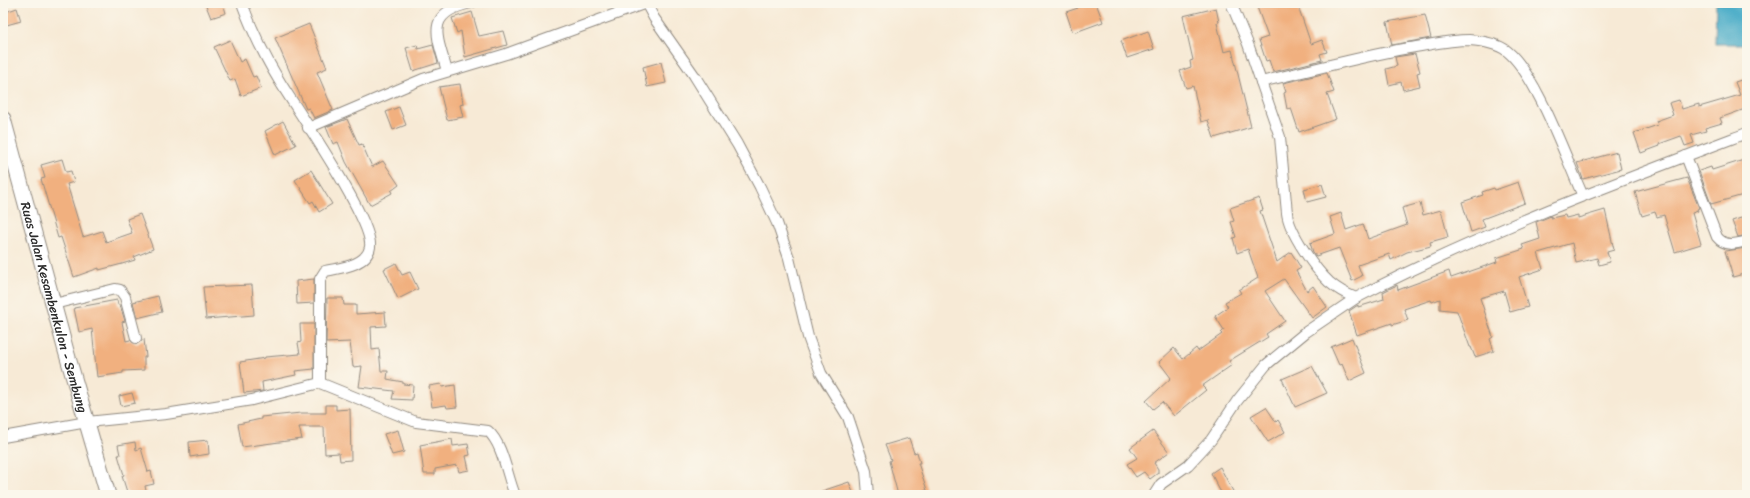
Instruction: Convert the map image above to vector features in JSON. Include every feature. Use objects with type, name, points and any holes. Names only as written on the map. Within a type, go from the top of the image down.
[{"type":"main road","name":"Ruas Jalan Kesambenkulon - Sembung","points":[[3,119],[108,495]]},
{"type":"street","points":[[242,3],[261,48],[308,128],[345,184],[365,225],[370,247],[365,258],[356,264],[325,271],[320,279],[320,383]]},
{"type":"street","points":[[447,71],[437,37],[439,21],[448,10],[471,3]]},
{"type":"street","points":[[308,128],[424,79],[506,54],[646,3],[654,18],[694,75],[737,144],[778,223],[789,258],[808,337],[821,374],[848,416],[866,471],[868,495]]},
{"type":"street","points":[[1231,3],[1262,82],[1280,137],[1286,214],[1289,224],[1306,253],[1328,281],[1342,292],[1356,298]]},
{"type":"street","points":[[1262,82],[1343,62],[1447,41],[1470,40],[1490,43],[1506,51],[1525,74],[1540,99],[1583,196]]},
{"type":"street","points":[[1154,495],[1161,484],[1188,465],[1211,440],[1237,401],[1266,365],[1306,332],[1356,298],[1400,275],[1583,196],[1747,134]]},
{"type":"street","points":[[1686,156],[1717,237],[1722,242],[1729,244],[1747,241]]},
{"type":"street","points":[[54,304],[114,289],[120,290],[125,297],[136,338]]},
{"type":"street","points":[[3,437],[87,422],[166,414],[252,400],[320,383],[416,422],[488,431],[495,437],[515,495]]},
{"type":"water","points":[[1716,3],[1747,3],[1747,44],[1715,44]]},
{"type":"building","points":[[205,3],[223,3],[226,13],[211,18]]},
{"type":"building","points":[[1076,3],[1096,3],[1103,22],[1073,33],[1066,12],[1078,8]]},
{"type":"building","points":[[1269,3],[1297,3],[1311,44],[1322,40],[1327,52],[1320,54],[1322,60],[1273,72],[1269,60],[1266,61],[1259,40],[1268,37],[1257,7]]},
{"type":"building","points":[[17,8],[21,21],[3,26],[3,13]]},
{"type":"building","points":[[1216,8],[1219,22],[1217,23],[1224,52],[1232,50],[1251,127],[1214,138],[1208,120],[1201,122],[1193,86],[1186,88],[1180,71],[1191,67],[1190,61],[1193,60],[1183,16]]},
{"type":"building","points":[[472,12],[479,36],[503,31],[507,45],[465,57],[461,31],[457,33],[452,18]]},
{"type":"building","points":[[1425,15],[1431,38],[1392,45],[1387,22]]},
{"type":"building","points":[[309,24],[327,68],[317,72],[333,110],[314,118],[309,108],[306,109],[275,38]]},
{"type":"building","points":[[1148,31],[1154,49],[1127,58],[1121,41]]},
{"type":"building","points":[[230,40],[240,62],[245,59],[253,77],[256,76],[261,88],[241,96],[235,79],[230,81],[214,47]]},
{"type":"building","points":[[417,45],[418,49],[433,45],[438,63],[413,71],[406,48]]},
{"type":"building","points":[[1415,54],[1420,72],[1417,73],[1420,86],[1403,90],[1401,82],[1389,85],[1386,69],[1397,66],[1395,57]]},
{"type":"building","points":[[661,62],[666,83],[647,87],[643,67]]},
{"type":"building","points":[[1327,73],[1334,92],[1327,94],[1336,119],[1299,132],[1291,108],[1287,109],[1284,93],[1286,92],[1283,83]]},
{"type":"building","points":[[1747,78],[1747,111],[1745,109],[1720,118],[1722,123],[1705,128],[1706,131],[1691,135],[1694,143],[1685,146],[1681,136],[1659,144],[1660,146],[1641,153],[1634,133],[1658,125],[1656,121],[1673,115],[1669,103],[1679,100],[1682,109],[1699,104],[1699,107],[1740,95],[1735,82]]},
{"type":"building","points":[[460,84],[463,104],[460,105],[463,117],[447,120],[439,87]]},
{"type":"building","points":[[399,107],[406,125],[393,130],[386,112]]},
{"type":"building","points":[[347,119],[359,145],[362,144],[372,167],[383,161],[399,185],[391,191],[392,193],[370,205],[346,162],[338,142],[333,144],[326,127]]},
{"type":"building","points":[[283,121],[296,145],[275,155],[265,131]]},
{"type":"building","points":[[1617,152],[1621,169],[1583,179],[1577,163]]},
{"type":"building","points":[[62,159],[66,172],[71,171],[74,182],[67,184],[83,237],[102,231],[106,242],[132,233],[127,219],[140,214],[153,249],[134,257],[135,260],[99,270],[99,268],[74,277],[61,237],[58,238],[41,179],[45,178],[41,165]]},
{"type":"building","points":[[1747,159],[1747,194],[1711,204],[1699,171],[1711,167],[1712,170]]},
{"type":"building","points":[[311,170],[332,204],[319,212],[313,201],[310,203],[295,180]]},
{"type":"building","points":[[1687,178],[1699,208],[1697,209],[1698,211],[1692,213],[1701,244],[1675,252],[1664,215],[1657,217],[1655,212],[1642,216],[1635,192]]},
{"type":"building","points":[[1518,182],[1525,203],[1482,219],[1485,227],[1471,232],[1462,202],[1483,195],[1482,192],[1494,188],[1495,190]]},
{"type":"building","points":[[1322,184],[1326,197],[1307,202],[1304,189]]},
{"type":"building","points":[[1259,198],[1263,210],[1260,211],[1277,262],[1291,252],[1301,268],[1296,271],[1307,291],[1313,286],[1327,307],[1312,318],[1284,279],[1265,291],[1285,321],[1266,334],[1268,337],[1229,361],[1232,365],[1202,386],[1206,390],[1174,416],[1162,402],[1153,409],[1146,401],[1171,378],[1159,362],[1174,348],[1183,359],[1196,348],[1198,351],[1222,334],[1221,333],[1224,330],[1215,316],[1228,307],[1225,302],[1241,293],[1239,290],[1258,278],[1248,249],[1237,253],[1233,238],[1236,237],[1231,222],[1234,221],[1230,208]]},
{"type":"building","points":[[1420,203],[1423,215],[1441,210],[1448,237],[1430,242],[1431,246],[1407,252],[1391,260],[1389,254],[1358,265],[1362,276],[1352,281],[1339,248],[1316,256],[1313,252],[1310,243],[1335,234],[1330,217],[1341,213],[1346,230],[1363,224],[1368,239],[1407,225],[1402,208]]},
{"type":"building","points":[[1605,210],[1614,250],[1607,252],[1610,262],[1599,265],[1597,258],[1576,263],[1572,243],[1538,253],[1543,269],[1519,277],[1528,307],[1510,312],[1504,291],[1480,298],[1493,337],[1490,339],[1494,351],[1475,357],[1457,311],[1440,309],[1440,299],[1432,302],[1431,300],[1404,309],[1408,320],[1392,325],[1392,323],[1357,335],[1349,311],[1358,305],[1358,307],[1384,299],[1383,292],[1397,285],[1398,290],[1449,271],[1451,278],[1497,262],[1496,258],[1524,249],[1522,245],[1540,239],[1536,222],[1551,216],[1551,218],[1565,215],[1566,218],[1578,215],[1578,218]]},
{"type":"building","points":[[1747,216],[1747,235],[1738,237],[1732,221]]},
{"type":"building","points":[[1747,248],[1747,273],[1733,277],[1725,251]]},
{"type":"building","points":[[396,263],[402,275],[410,272],[418,289],[398,299],[384,269]]},
{"type":"building","points":[[314,279],[314,303],[297,304],[296,281]]},
{"type":"building","points":[[252,285],[254,315],[206,319],[203,287]]},
{"type":"building","points":[[158,296],[162,312],[137,318],[133,302]]},
{"type":"building","points":[[327,298],[343,298],[344,305],[356,305],[356,314],[385,312],[386,326],[371,327],[372,350],[379,349],[381,371],[388,371],[387,379],[403,382],[403,384],[413,385],[412,400],[392,399],[394,391],[359,387],[362,366],[353,367],[350,342],[326,343]]},
{"type":"building","points":[[117,300],[125,321],[122,322],[126,341],[130,340],[137,344],[144,339],[146,357],[144,357],[144,370],[123,371],[123,373],[97,377],[92,329],[79,332],[74,308]]},
{"type":"building","points":[[300,324],[314,324],[314,369],[295,371],[296,375],[262,382],[263,391],[244,393],[240,362],[265,357],[300,354],[298,343],[301,342]]},
{"type":"building","points":[[1352,338],[1366,373],[1349,381],[1342,364],[1339,365],[1331,347]]},
{"type":"building","points":[[1312,366],[1327,393],[1295,407],[1282,379]]},
{"type":"building","points":[[441,384],[442,387],[455,385],[457,407],[447,408],[446,405],[432,407],[429,386]]},
{"type":"building","points":[[132,393],[135,403],[121,406],[119,396]]},
{"type":"building","points":[[326,405],[336,405],[336,410],[350,409],[351,460],[340,461],[339,453],[325,454],[324,427],[299,427],[302,439],[242,447],[238,424],[261,419],[261,417],[301,413],[326,413]]},
{"type":"building","points":[[1266,407],[1276,422],[1278,420],[1285,432],[1268,442],[1251,416]]},
{"type":"building","points":[[398,430],[404,452],[392,455],[384,434]]},
{"type":"building","points":[[1153,431],[1169,452],[1154,463],[1158,469],[1158,473],[1150,479],[1144,472],[1136,477],[1127,464],[1137,458],[1130,448]]},
{"type":"building","points":[[909,438],[914,453],[917,452],[920,463],[918,463],[927,490],[911,495],[898,495],[889,461],[891,460],[885,445]]},
{"type":"building","points":[[452,439],[453,446],[468,444],[470,455],[466,456],[469,470],[459,472],[457,465],[435,469],[435,474],[424,474],[420,445]]},
{"type":"building","points":[[208,440],[209,454],[190,457],[189,442]]},
{"type":"building","points":[[135,442],[136,450],[141,448],[148,472],[151,471],[154,484],[145,486],[147,495],[128,495],[122,476],[124,475],[118,455],[120,455],[118,445]]},
{"type":"building","points":[[1220,467],[1235,495],[1223,495],[1219,489],[1211,473]]},
{"type":"building","points":[[849,482],[854,495],[817,495],[816,493]]}]
